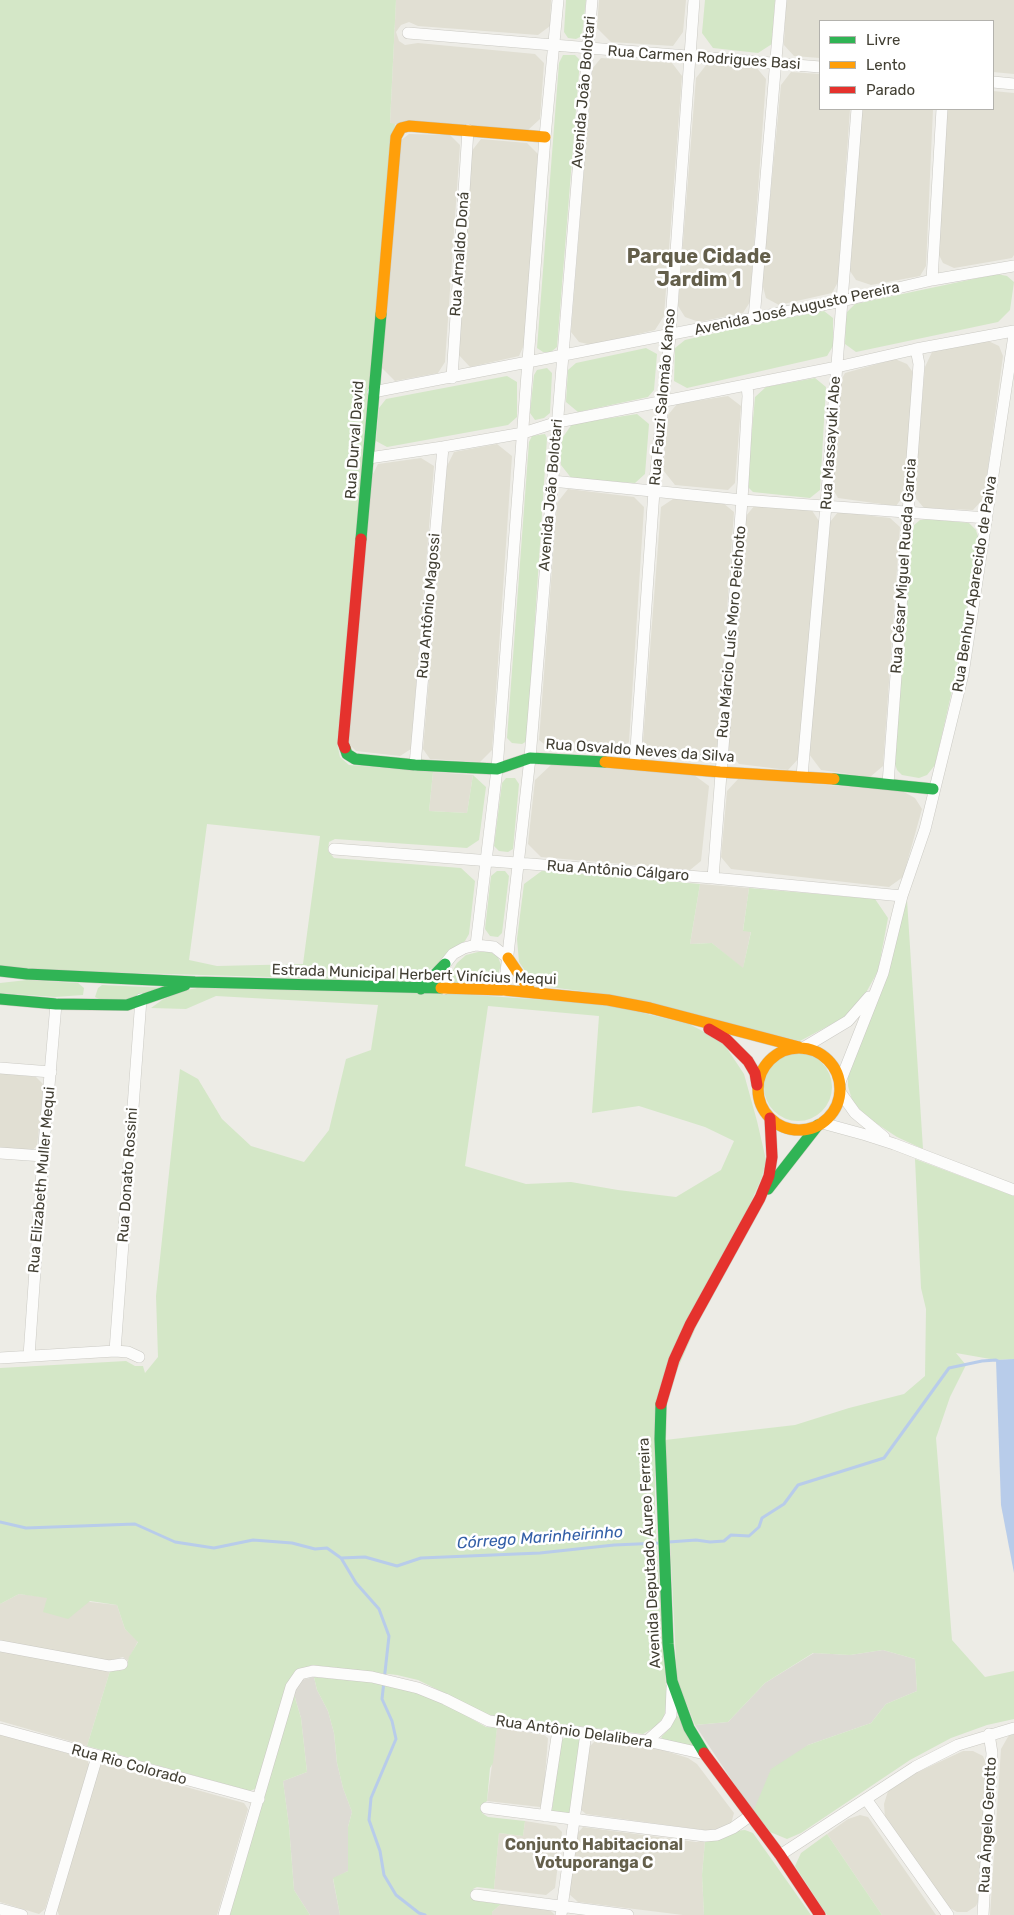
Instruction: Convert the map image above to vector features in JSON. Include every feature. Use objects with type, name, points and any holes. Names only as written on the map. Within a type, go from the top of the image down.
[{"type":"main road","name":"Rua Durval David","points":[[347,754],[343,744],[396,137],[400,128],[410,126],[468,130]]},
{"type":"main road","points":[[468,130],[545,137]]},
{"type":"main road","name":"Rua Osvaldo Neves da Silva","points":[[347,754],[355,759],[415,765],[497,769],[530,758],[635,763],[720,772],[802,776],[933,789]]},
{"type":"main road","points":[[508,958],[531,992]]},
{"type":"main road","points":[[421,989],[446,964]]},
{"type":"main road","name":"Estrada Municipal Herbert Vinícius Mequi","points":[[0,971],[27,974],[128,1005],[194,982]]},
{"type":"main road","points":[[0,979],[10,979],[27,974]]},
{"type":"main road","name":"Estrada Municipal Herbert Vinícius Mequi","points":[[0,999],[56,1004],[87,991],[194,982],[504,990],[608,1000],[650,1008],[801,1047]]},
{"type":"main road","name":"Estrada Municipal Herbert Vinícius Mequi","points":[[690,1019],[726,1039],[737,1049],[748,1061],[755,1073],[758,1087]]},
{"type":"main road","points":[[801,1047],[817,1051],[826,1057],[832,1064],[840,1087],[838,1104],[831,1115],[820,1124],[802,1130],[784,1128],[770,1118],[760,1104],[758,1087],[762,1072],[770,1059],[783,1050],[801,1047]]},
{"type":"main road","name":"Avenida Deputado Áureo Ferreira","points":[[770,1118],[772,1157],[769,1176],[760,1198],[690,1324],[664,1389],[659,1420],[668,1644],[672,1681],[690,1728],[705,1754],[780,1855],[820,1915]]},
{"type":"main road","name":"Avenida Deputado Áureo Ferreira","points":[[760,1198],[820,1124]]},
{"type":"street","points":[[476,945],[497,769],[545,137],[558,0]]},
{"type":"street","name":"Avenida João Bolotari","points":[[504,990],[530,758],[592,0]]},
{"type":"street","name":"Rua Fauzi Salomão Kanso","points":[[635,763],[654,491],[670,336],[694,0]]},
{"type":"street","points":[[754,319],[781,0]]},
{"type":"street","name":"Rua Carmen Rodrigues Basi","points":[[408,33],[819,67]]},
{"type":"street","points":[[994,82],[1014,84]]},
{"type":"street","name":"Rua Massayuki Abe","points":[[802,776],[826,505],[857,110]]},
{"type":"street","points":[[932,280],[942,110]]},
{"type":"street","name":"Rua Arnaldo Doná","points":[[452,378],[468,130]]},
{"type":"street","name":"Avenida José Augusto Pereira","points":[[373,392],[452,378],[563,354],[670,336],[842,301],[932,280],[1014,266]]},
{"type":"street","points":[[369,458],[523,433],[558,422],[836,367],[916,349],[1014,331]]},
{"type":"street","name":"Rua Benhur Aparecido de Paiva","points":[[840,1087],[883,974],[902,896],[925,829],[933,789],[963,674],[1014,335]]},
{"type":"street","name":"Rua César Miguel Rueda Garcia","points":[[888,784],[919,364],[916,349]]},
{"type":"street","name":"Rua Márcio Luís Moro Peichoto","points":[[713,878],[742,500],[747,385]]},
{"type":"street","name":"Rua Antônio Magossi","points":[[415,765],[443,447]]},
{"type":"street","points":[[552,481],[742,500],[987,518]]},
{"type":"street","name":"Rua Antônio Cálgaro","points":[[334,849],[713,878],[902,896]]},
{"type":"street","points":[[444,989],[446,964],[453,954],[464,948],[476,945],[494,947],[508,958]]},
{"type":"street","name":"Rua Benhur Aparecido de Paiva","points":[[801,1047],[848,1021],[867,1001],[883,974]]},
{"type":"street","name":"Rua Donato Rossini","points":[[115,1351],[141,999]]},
{"type":"street","name":"Rua Elizabeth Muller Mequi","points":[[29,1356],[56,1004]]},
{"type":"street","points":[[0,1068],[51,1072]]},
{"type":"street","points":[[840,1087],[862,1120],[894,1144]]},
{"type":"street","points":[[820,1124],[894,1144],[1014,1190]]},
{"type":"street","points":[[0,1153],[43,1156]]},
{"type":"street","points":[[0,1358],[115,1351],[128,1352],[139,1357]]},
{"type":"street","points":[[0,1646],[109,1666],[122,1664]]},
{"type":"street","name":"Rua Antônio Delalibera","points":[[259,1799],[291,1687],[300,1674],[313,1671],[372,1677],[418,1688],[489,1721],[647,1741],[705,1754]]},
{"type":"street","points":[[647,1741],[666,1724],[671,1715],[672,1681]]},
{"type":"street","points":[[780,1855],[915,1767],[958,1745],[989,1734],[1014,1728]]},
{"type":"street","name":"Rua Rio Colorado","points":[[0,1729],[97,1757],[259,1799]]},
{"type":"street","points":[[545,1816],[558,1730]]},
{"type":"street","points":[[562,1910],[586,1733]]},
{"type":"street","name":"Rua Ângelo Gerotto","points":[[984,1915],[992,1753],[989,1734]]},
{"type":"street","points":[[50,1915],[97,1757]]},
{"type":"street","points":[[224,1915],[259,1799]]},
{"type":"street","points":[[866,1799],[948,1915]]},
{"type":"street","points":[[486,1808],[705,1836],[717,1835],[733,1828],[750,1816]]},
{"type":"street","points":[[476,1895],[562,1910],[628,1915]]},
{"type":"street","points":[[0,1909],[22,1915]]},
{"type":"shaded area","points":[[396,0],[551,0],[550,26],[538,35],[418,26],[409,22],[401,25],[396,32],[399,41],[405,45],[418,43],[535,54],[544,63],[540,119],[528,130],[390,124]]},
{"type":"shaded area","points":[[599,0],[686,0],[683,32],[673,46],[611,42],[597,28]]},
{"type":"shaded area","points":[[786,0],[1014,0],[1014,74],[994,72],[994,20],[819,20],[819,58],[794,56],[784,45]]},
{"type":"shaded area","points":[[601,58],[672,63],[682,76],[664,316],[655,330],[592,345],[579,342],[571,332],[592,69]]},
{"type":"shaded area","points":[[707,64],[756,67],[766,79],[750,302],[743,313],[699,322],[685,317],[678,306],[696,78]]},
{"type":"shaded area","points":[[791,72],[819,74],[819,110],[850,110],[838,282],[832,293],[779,305],[766,298],[762,283],[781,85]]},
{"type":"shaded area","points":[[994,91],[1014,93],[1014,255],[1012,258],[954,268],[943,263],[937,251],[946,110],[994,110]]},
{"type":"shaded area","points":[[862,110],[933,110],[926,266],[920,276],[871,285],[856,280],[850,271]]},
{"type":"shaded area","points":[[409,134],[450,135],[460,145],[445,362],[438,373],[395,381],[381,367],[400,141]]},
{"type":"shaded area","points":[[481,139],[527,143],[538,154],[524,345],[519,356],[470,367],[458,354],[471,152]]},
{"type":"shaded area","points":[[986,340],[999,346],[1003,356],[984,498],[973,510],[924,508],[914,496],[925,367],[932,352]]},
{"type":"shaded area","points":[[895,359],[907,364],[914,374],[904,495],[896,506],[838,498],[831,486],[839,384],[845,373]]},
{"type":"shaded area","points":[[728,396],[741,406],[735,483],[728,490],[675,485],[663,470],[668,415],[677,404]]},
{"type":"shaded area","points":[[497,444],[512,456],[492,750],[480,762],[430,759],[423,749],[447,466],[454,452]]},
{"type":"shaded area","points":[[421,458],[434,466],[411,749],[400,756],[356,751],[348,743],[371,478],[378,464]]},
{"type":"shaded area","points":[[568,489],[634,497],[644,507],[629,742],[618,753],[553,751],[539,740],[557,503]]},
{"type":"shaded area","points":[[673,499],[723,503],[734,512],[717,751],[705,762],[654,755],[643,741],[661,507]]},
{"type":"shaded area","points":[[755,505],[811,509],[819,521],[799,758],[788,770],[739,764],[725,747],[746,516]]},
{"type":"shaded area","points":[[838,512],[890,518],[900,527],[883,766],[870,777],[821,770],[809,754],[830,522]]},
{"type":"shaded area","points":[[552,764],[694,775],[709,786],[701,861],[690,870],[541,857],[528,844],[535,780]]},
{"type":"shaded area","points":[[433,772],[473,775],[467,813],[429,811]]},
{"type":"shaded area","points":[[739,778],[902,791],[915,798],[922,809],[903,877],[889,887],[731,869],[721,857],[727,791]]},
{"type":"shaded area","points":[[700,884],[749,888],[743,930],[751,931],[743,969],[712,943],[690,944]]},
{"type":"shaded area","points":[[0,1073],[36,1077],[44,1085],[37,1146],[30,1152],[0,1148]]},
{"type":"shaded area","points":[[19,1594],[117,1605],[125,1629],[138,1641],[128,1661],[123,1657],[108,1661],[0,1641],[0,1604]]},
{"type":"shaded area","points":[[0,1650],[110,1671],[87,1746],[0,1721]]},
{"type":"shaded area","points":[[883,1650],[915,1659],[917,1691],[886,1704],[871,1723],[808,1745],[753,1812],[695,1725],[728,1722],[765,1683],[814,1653],[850,1655]]},
{"type":"shaded area","points":[[314,1677],[317,1690],[328,1711],[334,1733],[337,1763],[343,1788],[352,1812],[348,1827],[348,1871],[333,1879],[340,1915],[310,1915],[294,1890],[283,1781],[307,1772],[301,1718],[293,1691],[302,1680]]},
{"type":"shaded area","points":[[497,1728],[544,1735],[548,1738],[543,1802],[540,1807],[487,1801]]},
{"type":"shaded area","points":[[0,1734],[87,1759],[89,1765],[45,1909],[39,1914],[0,1902]]},
{"type":"shaded area","points":[[1014,1734],[1014,1915],[990,1915],[1001,1749],[1009,1735]]},
{"type":"shaded area","points":[[596,1740],[646,1745],[688,1758],[697,1764],[734,1813],[731,1824],[717,1830],[703,1830],[586,1814],[580,1809],[589,1747]]},
{"type":"shaded area","points":[[963,1751],[973,1751],[983,1756],[987,1766],[980,1897],[976,1906],[967,1912],[957,1912],[948,1907],[885,1818],[884,1804],[888,1791],[918,1772]]},
{"type":"shaded area","points":[[103,1764],[244,1803],[248,1809],[217,1915],[59,1915],[57,1910],[97,1766]]},
{"type":"shaded area","points":[[860,1815],[868,1817],[936,1915],[882,1915],[827,1834],[848,1819]]},
{"type":"shaded area","points":[[525,1821],[556,1826],[562,1832],[555,1888],[546,1895],[494,1889],[499,1833],[523,1836]]},
{"type":"shaded area","points":[[583,1827],[696,1842],[705,1841],[702,1875],[704,1915],[683,1915],[578,1902],[569,1894],[577,1834]]},
{"type":"shaded area","points":[[501,1904],[549,1909],[555,1915],[492,1915],[492,1912]]},
{"type":"green space","points":[[0,0],[396,0],[390,123],[395,124],[337,743],[340,757],[349,765],[433,772],[429,811],[467,813],[473,775],[486,787],[479,840],[467,848],[335,839],[329,842],[328,851],[334,858],[461,868],[475,881],[469,934],[465,941],[442,963],[405,981],[0,969]],"holes":[[[207,824],[320,836],[303,964],[217,966],[189,960]]]},
{"type":"green space","points":[[566,0],[586,0],[582,36],[576,39],[568,38],[564,32]]},
{"type":"green space","points":[[705,0],[775,0],[772,44],[758,53],[713,48],[702,33]]},
{"type":"green space","points":[[563,55],[575,55],[580,60],[557,347],[551,352],[543,352],[537,348],[559,63]]},
{"type":"green space","points":[[997,274],[1007,276],[1014,282],[1010,310],[998,322],[856,352],[845,344],[846,313],[855,304]]},
{"type":"green space","points":[[824,311],[833,318],[833,346],[827,356],[687,388],[674,381],[675,348],[685,340]]},
{"type":"green space","points":[[646,348],[657,354],[654,390],[648,397],[578,412],[566,402],[568,370],[576,363]]},
{"type":"green space","points":[[547,368],[552,373],[550,413],[544,418],[535,420],[530,413],[534,375],[537,370]]},
{"type":"green space","points":[[507,376],[517,382],[517,417],[508,425],[387,447],[376,441],[379,408],[386,399]]},
{"type":"green space","points":[[815,378],[826,387],[820,490],[810,498],[753,492],[747,486],[755,397],[766,387]]},
{"type":"green space","points":[[637,414],[649,424],[645,474],[635,483],[572,479],[561,465],[561,440],[572,424]]},
{"type":"green space","points":[[545,434],[547,438],[527,741],[522,744],[512,743],[507,738],[529,442],[532,436]]},
{"type":"green space","points":[[930,519],[969,523],[976,530],[978,537],[956,673],[935,765],[927,775],[919,778],[902,775],[897,770],[895,764],[911,539],[913,526],[920,520]]},
{"type":"green space","points":[[506,778],[515,778],[519,784],[513,849],[508,852],[499,851],[494,846],[502,783]]},
{"type":"green space","points":[[543,870],[700,884],[690,944],[712,943],[743,968],[751,932],[743,931],[749,888],[875,899],[888,918],[878,971],[863,998],[855,1008],[843,1018],[800,1041],[610,995],[535,985],[519,962],[517,939],[524,884]]},
{"type":"green space","points":[[497,871],[505,871],[509,876],[502,933],[498,937],[490,936],[485,929],[491,876]]},
{"type":"green space","points":[[907,900],[923,1149],[897,1137],[865,1116],[852,1100],[848,1086],[848,1073],[886,974]]},
{"type":"green space","points":[[490,952],[498,957],[501,965],[495,984],[452,984],[452,972],[457,963],[466,955]]},
{"type":"green space","points":[[27,980],[78,983],[84,988],[83,995],[55,997],[0,993],[0,983]]},
{"type":"green space","points":[[102,985],[170,988],[127,1001],[95,997],[98,988]]},
{"type":"green space","points":[[197,988],[443,993],[606,1004],[689,1024],[722,1041],[744,1074],[766,1160],[762,1177],[655,1420],[655,1518],[667,1702],[664,1717],[655,1727],[643,1734],[489,1715],[418,1680],[397,1675],[312,1665],[298,1671],[257,1788],[250,1791],[87,1746],[110,1671],[123,1670],[138,1642],[125,1629],[117,1605],[90,1601],[68,1619],[43,1612],[47,1598],[19,1594],[0,1604],[0,1368],[126,1361],[135,1366],[143,1366],[145,1373],[158,1357],[156,1296],[180,1069],[198,1079],[222,1119],[251,1146],[304,1162],[329,1130],[346,1059],[371,1050],[378,1005],[216,996],[186,1009],[151,1008],[162,1000],[181,991]],"holes":[[[488,1006],[599,1016],[592,1113],[639,1106],[705,1127],[734,1141],[721,1170],[676,1197],[571,1182],[526,1184],[465,1166]]]},
{"type":"green space","points":[[798,1053],[811,1056],[822,1063],[829,1074],[832,1087],[829,1100],[822,1111],[811,1118],[798,1121],[785,1118],[774,1111],[767,1100],[764,1087],[767,1074],[774,1063],[785,1056]]},
{"type":"green space","points":[[915,1159],[1014,1196],[1014,1359],[996,1360],[956,1353],[966,1365],[950,1397],[936,1438],[952,1640],[985,1677],[1014,1671],[1014,1719],[987,1725],[951,1738],[910,1760],[801,1833],[787,1839],[770,1832],[753,1812],[771,1769],[808,1745],[871,1723],[886,1704],[917,1691],[915,1659],[883,1650],[850,1655],[813,1653],[765,1683],[728,1722],[695,1725],[677,1680],[665,1440],[795,1425],[849,1408],[904,1394],[925,1376],[926,1309],[921,1288]]},
{"type":"green space","points":[[314,1677],[371,1682],[420,1694],[442,1702],[486,1727],[497,1728],[493,1763],[490,1768],[487,1801],[483,1804],[482,1813],[488,1817],[525,1821],[523,1836],[499,1833],[494,1889],[477,1887],[473,1889],[472,1898],[478,1901],[501,1904],[492,1912],[492,1915],[340,1915],[333,1878],[348,1871],[348,1827],[352,1812],[343,1788],[337,1763],[334,1733],[328,1711],[317,1690]]},
{"type":"green space","points":[[293,1691],[301,1718],[307,1772],[283,1781],[294,1890],[310,1915],[229,1915]]},
{"type":"green space","points":[[676,1715],[680,1718],[694,1748],[665,1741],[661,1737],[670,1728]]},
{"type":"green space","points":[[565,1737],[578,1739],[581,1742],[571,1812],[567,1816],[554,1813],[552,1810],[561,1741]]},
{"type":"green space","points":[[745,1830],[753,1833],[811,1915],[704,1915],[702,1875],[705,1841],[734,1831]]},
{"type":"green space","points":[[827,1834],[882,1915],[827,1915],[795,1866],[801,1853]]},
{"type":"water","points":[[1014,1359],[1014,1573],[1001,1505],[996,1360]]},
{"type":"waterway","name":"Córrego Marinheirinho","points":[[669,1542],[696,1540],[724,1541],[731,1535],[749,1536],[759,1527],[762,1518],[784,1504],[798,1485],[884,1458],[949,1368],[982,1361],[998,1361]]},
{"type":"waterway","name":"Córrego Marinheirinho","points":[[0,1522],[26,1528],[135,1524],[175,1542],[214,1548],[253,1540],[292,1543],[315,1549],[327,1548],[341,1558],[365,1557],[397,1566],[421,1558],[540,1553],[614,1545],[661,1543]]},
{"type":"waterway","points":[[341,1558],[356,1583],[379,1609],[389,1636],[382,1699],[392,1721],[396,1739],[371,1798],[369,1820],[380,1851],[384,1875],[396,1895],[419,1913],[425,1915]]},
{"type":"traffic: fast","points":[[361,539],[381,314]]},
{"type":"traffic: fast","points":[[345,748],[347,754],[355,759],[415,765],[497,769],[530,758],[605,762]]},
{"type":"traffic: fast","points":[[834,779],[933,789]]},
{"type":"traffic: fast","points":[[421,989],[445,964]]},
{"type":"traffic: fast","points":[[0,971],[195,982],[441,988]]},
{"type":"traffic: fast","points":[[0,999],[56,1004],[127,1005],[185,985]]},
{"type":"traffic: fast","points":[[768,1189],[818,1125]]},
{"type":"traffic: fast","points":[[661,1404],[660,1439],[668,1644],[672,1681],[689,1728],[704,1753]]},
{"type":"traffic: slow","points":[[381,314],[396,137],[401,128],[409,126],[545,137]]},
{"type":"traffic: slow","points":[[605,762],[834,779]]},
{"type":"traffic: slow","points":[[508,958],[531,992]]},
{"type":"traffic: slow","points":[[441,988],[504,990],[608,1000],[650,1008],[799,1047]]},
{"type":"traffic: slow","points":[[799,1048],[815,1051],[828,1060],[837,1073],[840,1089],[837,1105],[828,1118],[815,1127],[799,1130],[783,1127],[770,1118],[761,1105],[758,1089],[761,1073],[770,1060],[783,1051],[799,1048]]},
{"type":"traffic: jam","points":[[345,748],[343,743],[361,539]]},
{"type":"traffic: jam","points":[[709,1029],[726,1039],[748,1061],[755,1073],[757,1085]]},
{"type":"traffic: jam","points":[[661,1404],[674,1360],[690,1325],[760,1198],[769,1176],[772,1157],[770,1118]]},
{"type":"traffic: jam","points":[[704,1753],[780,1855],[820,1915]]},
{"type":"district","name":"Parque Cidade Jardim 1","points":[[699,268]]},
{"type":"district","name":"Conjunto Habitacional Votuporanga C","points":[[594,1854]]}]
